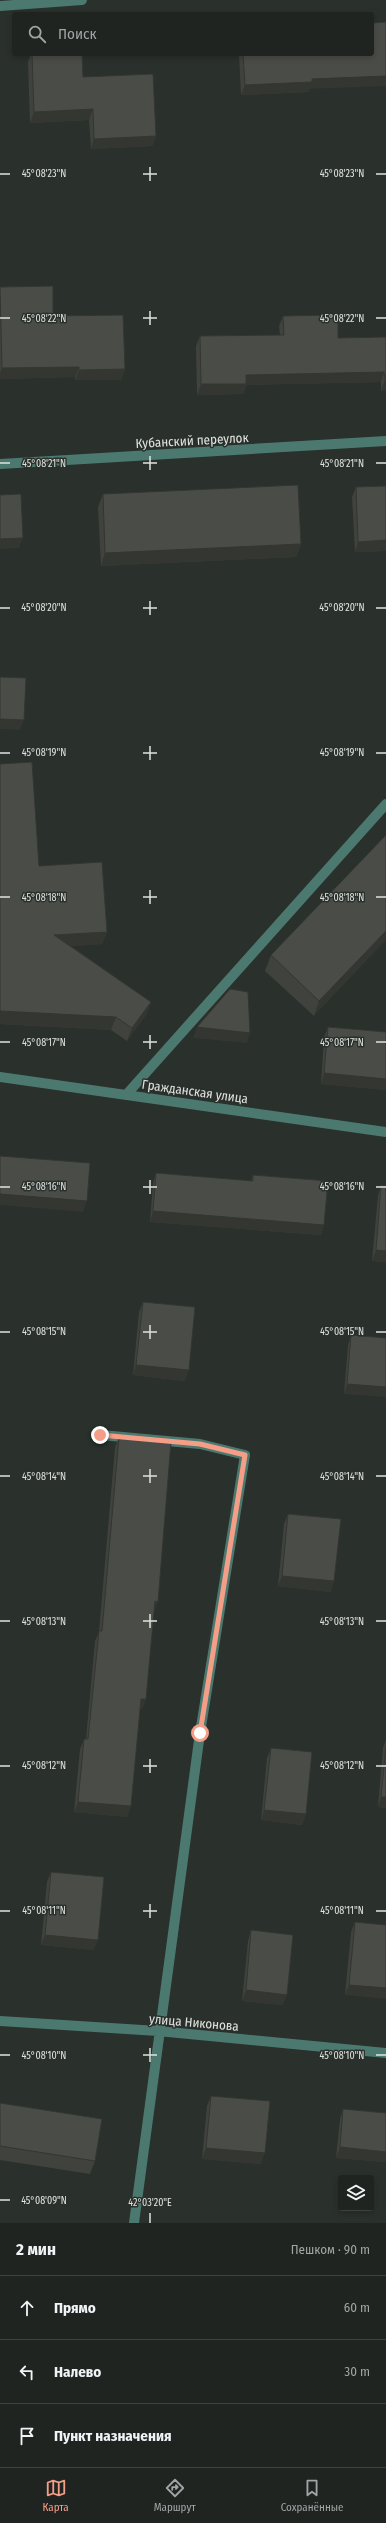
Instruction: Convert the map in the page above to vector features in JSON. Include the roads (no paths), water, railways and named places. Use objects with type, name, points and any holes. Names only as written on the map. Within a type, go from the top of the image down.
[{"type":"street","points":[[0,6],[82,0]]},
{"type":"street","name":"Кубанский переулок","points":[[0,464],[386,441]]},
{"type":"street","points":[[126,1094],[386,804]]},
{"type":"street","name":"Гражданская улица","points":[[0,1077],[386,1132]]},
{"type":"street","points":[[100,1435],[200,1444],[245,1455],[200,1733],[158,2031],[134,2223]]},
{"type":"street","name":"улица Никонова","points":[[0,2021],[158,2031],[386,2053]]}]
